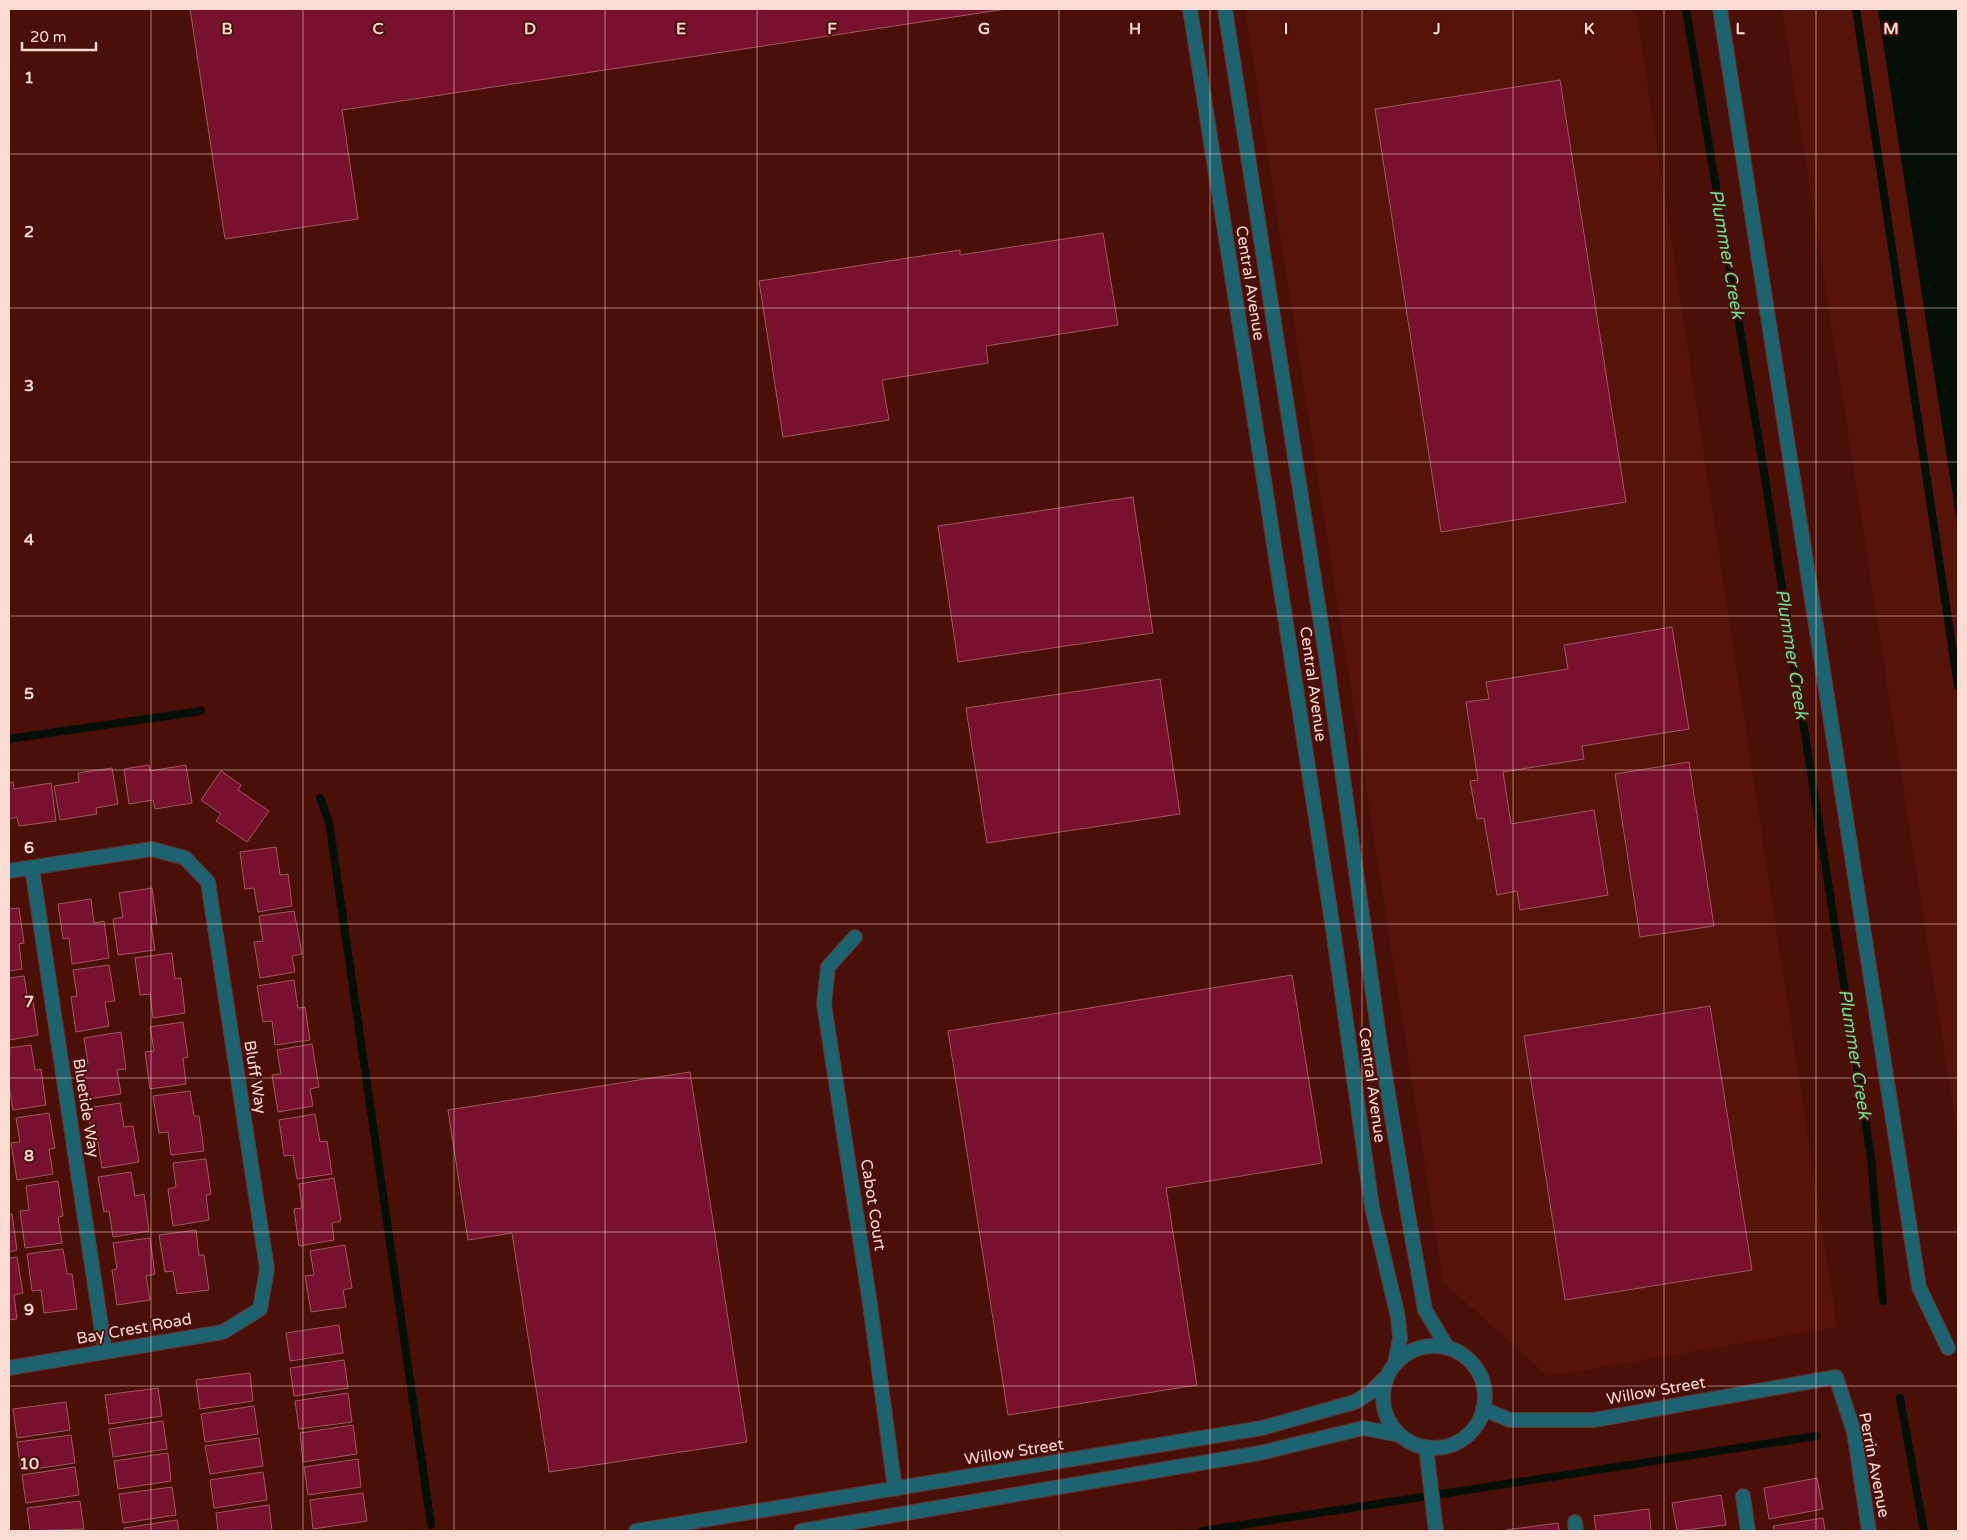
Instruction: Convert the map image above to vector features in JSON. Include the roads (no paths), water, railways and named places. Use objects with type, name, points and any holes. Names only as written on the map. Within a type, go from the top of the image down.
[{"type":"street","name":"Central Avenue","points":[[1190,9],[1273,537],[1372,1207],[1398,1317],[1400,1338],[1395,1363]]},
{"type":"street","name":"Central Avenue","points":[[1224,9],[1326,656],[1380,1044],[1406,1203],[1426,1310],[1447,1347]]},
{"type":"street","points":[[1720,9],[1919,1287],[1948,1348]]},
{"type":"street","name":"Bluff Way","points":[[32,868],[152,849],[185,858],[208,882],[267,1269],[260,1309]]},
{"type":"street","points":[[9,872],[32,868]]},
{"type":"street","name":"Bluetide Way","points":[[32,868],[106,1352]]},
{"type":"street","name":"Cabot Court","points":[[855,937],[828,968],[824,1004],[870,1304],[895,1489]]},
{"type":"street","name":"Bay Crest Road","points":[[9,1368],[223,1332],[260,1309]]},
{"type":"street","points":[[1433,1345],[1447,1347],[1462,1353],[1478,1371],[1485,1394],[1483,1409],[1478,1423],[1456,1443],[1442,1448],[1426,1447],[1412,1443],[1400,1435],[1390,1424],[1384,1408],[1383,1390],[1387,1376],[1395,1363],[1406,1353],[1419,1347],[1433,1345]]},
{"type":"street","name":"Willow Street","points":[[636,1531],[1262,1428],[1356,1402],[1371,1392],[1387,1376]]},
{"type":"street","name":"Willow Street","points":[[1483,1409],[1510,1420],[1594,1420],[1836,1377]]},
{"type":"street","name":"Perrin Avenue","points":[[1836,1377],[1854,1432],[1869,1531]]},
{"type":"street","points":[[801,1531],[1260,1453],[1363,1428],[1400,1435]]},
{"type":"street","points":[[1426,1447],[1436,1531]]},
{"type":"street","points":[[1743,1496],[1748,1531]]},
{"type":"waterway","name":"Plummer Creek","points":[[1686,9],[1765,478],[1871,1158],[1883,1301]]},
{"type":"waterway","points":[[1856,9],[1958,686]]},
{"type":"waterway","points":[[9,739],[201,711]]},
{"type":"waterway","points":[[320,798],[329,822],[431,1525]]},
{"type":"waterway","name":"Plummer Creek","points":[[1900,1398],[1924,1531]]},
{"type":"waterway","points":[[1202,1531],[1816,1436]]}]
